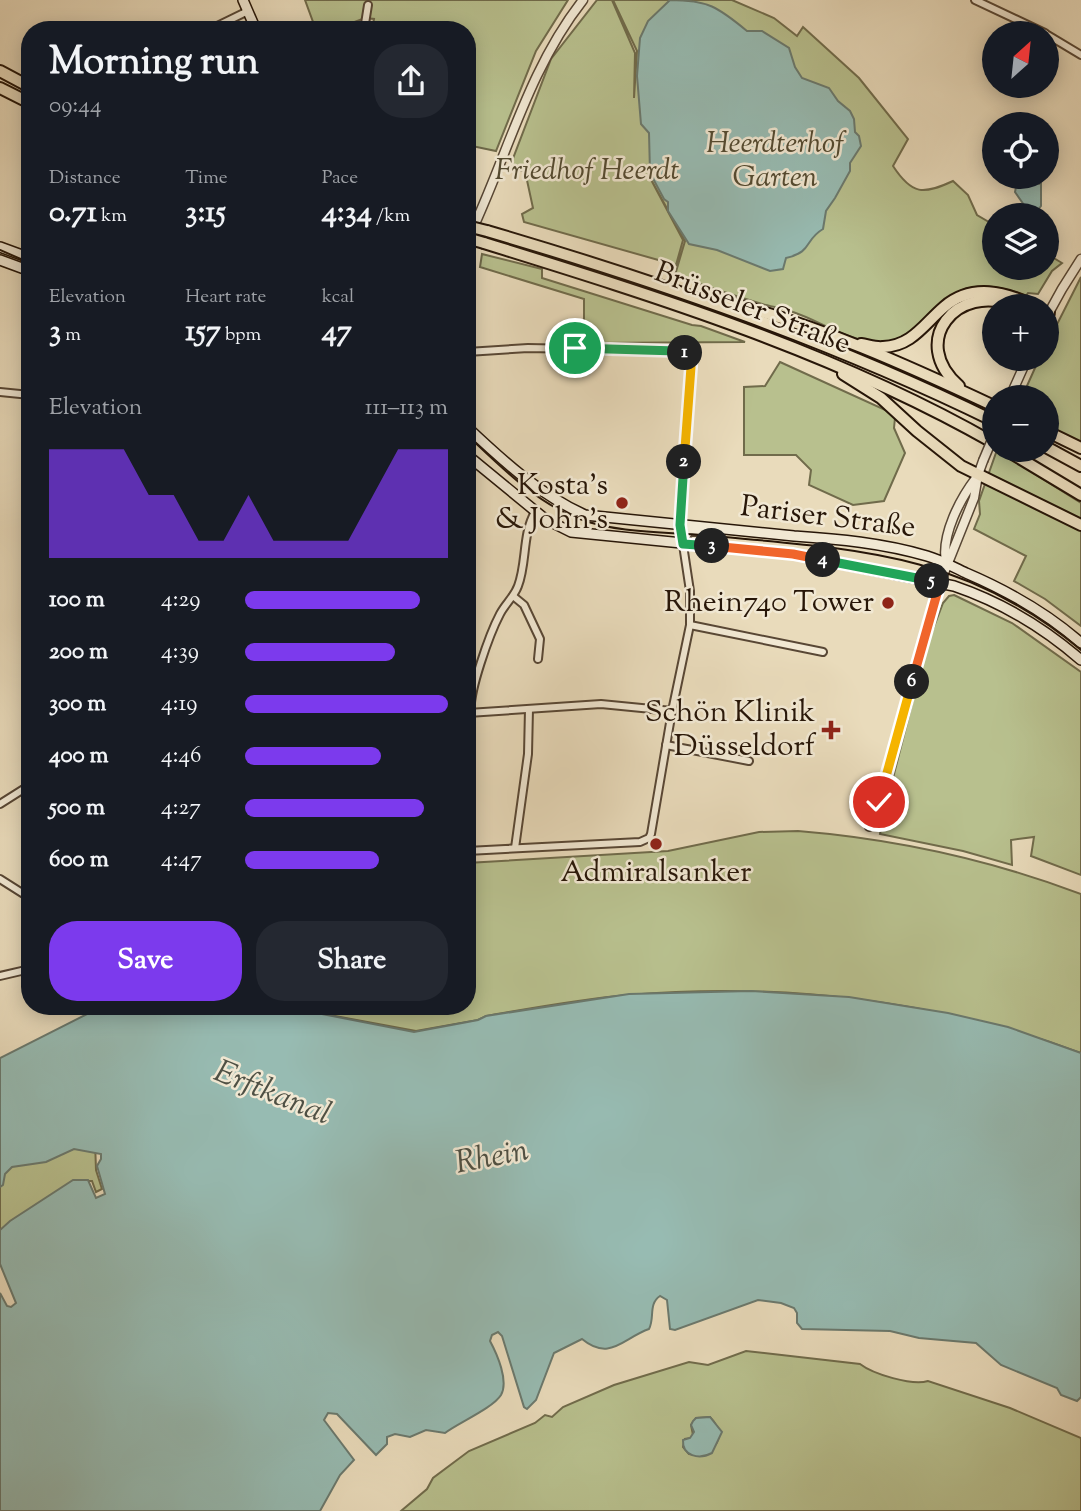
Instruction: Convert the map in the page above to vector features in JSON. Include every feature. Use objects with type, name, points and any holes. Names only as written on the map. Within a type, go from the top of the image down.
[{"type":"highway","points":[[0,71],[21,82]]},
{"type":"highway","points":[[0,88],[21,98]]},
{"type":"highway","points":[[476,231],[486,237]]},
{"type":"highway","points":[[476,239],[486,237]]},
{"type":"highway","name":"Brüsseler Straße","points":[[486,237],[664,286],[812,341],[982,416]]},
{"type":"highway","name":"Brüsseler Straße","points":[[486,237],[805,353],[915,401],[982,437]]},
{"type":"highway","points":[[664,286],[772,313],[982,400]]},
{"type":"highway","points":[[838,339],[882,348],[901,344],[915,337],[950,303],[974,292],[1005,294]]},
{"type":"highway","points":[[966,393],[948,376],[940,363],[936,348],[937,335],[952,313],[972,302],[982,302]]},
{"type":"highway","points":[[805,353],[881,398],[961,466],[1081,525]]},
{"type":"highway","points":[[1059,437],[1081,448]]},
{"type":"highway","points":[[1059,454],[1081,466]]},
{"type":"highway","points":[[1026,462],[1081,495]]},
{"type":"main road","points":[[243,0],[252,21]]},
{"type":"main road","points":[[0,247],[21,255]]},
{"type":"main road","points":[[0,260],[21,268]]},
{"type":"main road","name":"Pariser Straße","points":[[476,435],[515,471],[579,512],[592,516],[866,543],[915,552],[946,562],[1025,602],[1081,643]]},
{"type":"main road","points":[[476,463],[548,522],[572,532],[683,544]]},
{"type":"main road","name":"Pariser Straße","points":[[683,544],[793,554],[940,583],[974,593],[1014,612],[1046,632],[1081,660]]},
{"type":"street","points":[[476,218],[537,72],[554,40],[583,0]]},
{"type":"street","points":[[975,0],[1019,21]]},
{"type":"street","points":[[365,21],[368,5]]},
{"type":"street","points":[[227,21],[248,11]]},
{"type":"street","points":[[1059,42],[1081,55]]},
{"type":"street","points":[[1059,295],[1081,260]]},
{"type":"street","points":[[476,351],[528,348],[677,351],[689,358],[691,367],[680,525],[690,591],[690,625],[672,711],[652,834],[640,842],[476,850]]},
{"type":"street","points":[[0,392],[21,394]]},
{"type":"street","points":[[869,827],[874,821],[946,562],[945,550],[951,528],[964,493],[978,475],[983,462]]},
{"type":"street","points":[[476,682],[502,608],[513,596],[521,576],[529,523],[535,512]]},
{"type":"street","name":"Pariser Straße","points":[[683,544],[689,532],[704,532],[713,528]]},
{"type":"street","points":[[513,596],[524,605],[540,639],[537,659]]},
{"type":"street","points":[[690,625],[823,652]]},
{"type":"street","points":[[476,713],[601,704],[672,711]]},
{"type":"street","points":[[515,848],[528,754],[529,709]]},
{"type":"street","points":[[666,745],[749,761]]},
{"type":"street","points":[[0,804],[21,791]]},
{"type":"street","points":[[0,879],[21,892]]},
{"type":"street","points":[[0,976],[21,971]]},
{"type":"green space","name":"Friedhof Heerdt","points":[[305,0],[568,0],[536,51],[496,151],[476,147],[476,21],[374,21],[365,18],[357,21],[313,21]]},
{"type":"green space","name":"Heerdterhof Garten","points":[[597,0],[612,0],[635,53],[634,98],[637,51],[613,0],[732,0],[774,18],[797,36],[803,27],[859,78],[908,139],[893,166],[906,183],[919,190],[926,190],[953,181],[968,195],[977,215],[982,218],[982,280],[1047,280],[1038,294],[1019,294],[996,287],[973,287],[955,294],[915,329],[899,338],[868,341],[846,335],[789,311],[675,275],[685,241],[648,174],[683,240],[676,265],[524,222],[522,214],[533,208],[525,171],[509,169],[551,59]]},
{"type":"green space","points":[[482,254],[542,269],[542,278],[745,342],[584,343],[584,299],[480,267]]},
{"type":"green space","points":[[1081,277],[1081,444],[1059,432],[1059,385],[1027,385],[1034,371],[1059,371],[1059,320]]},
{"type":"green space","points":[[780,362],[892,413],[895,418],[894,428],[905,453],[884,501],[853,505],[809,485],[811,470],[796,455],[744,455],[744,387],[765,386]]},
{"type":"green space","points":[[993,462],[1016,462],[1081,503],[1081,626],[1045,599],[1014,581],[1026,556],[974,529],[980,514],[979,501]]},
{"type":"green space","points":[[954,595],[1012,623],[1081,672],[1081,875],[1031,856],[1034,837],[1011,840],[1012,865],[963,851],[880,834],[927,645],[943,603],[949,596]]},
{"type":"green space","points":[[798,831],[906,845],[976,861],[1081,894],[1081,1053],[971,1020],[915,1008],[858,999],[743,991],[610,997],[486,1016],[478,1020],[416,1031],[330,1015],[476,1015],[476,862],[668,851],[759,832]]},
{"type":"green space","points":[[95,1141],[96,1170],[102,1189],[96,1192],[92,1181],[85,1181],[0,1253],[0,1166]]},
{"type":"green space","points":[[746,1351],[860,1364],[893,1378],[912,1382],[928,1381],[1010,1408],[1081,1438],[1081,1511],[401,1511],[427,1489],[433,1478],[469,1451],[535,1423],[545,1415],[552,1417],[563,1407],[614,1385],[689,1362],[708,1365]],"holes":[[[710,1417],[715,1423],[719,1438],[713,1448],[703,1456],[689,1454],[683,1447],[685,1439],[693,1435],[691,1425],[696,1418]]]},
{"type":"water","points":[[670,0],[694,1],[712,6],[747,31],[762,31],[789,48],[802,78],[829,88],[854,119],[855,132],[859,136],[861,146],[850,163],[850,171],[826,211],[823,229],[805,249],[786,258],[783,269],[770,271],[717,250],[689,244],[668,211],[668,202],[650,173],[649,133],[641,124],[637,76],[640,38],[648,21]]},
{"type":"water","points":[[1016,189],[1041,189],[1041,203],[1023,203]]},
{"type":"water","points":[[751,991],[849,997],[948,1013],[1008,1027],[1081,1053],[1081,1397],[1077,1401],[1061,1395],[1057,1388],[1001,1365],[976,1343],[919,1338],[890,1331],[802,1329],[797,1323],[794,1308],[781,1303],[758,1300],[675,1330],[670,1329],[667,1300],[660,1296],[654,1303],[649,1329],[609,1348],[592,1346],[582,1339],[554,1353],[536,1400],[527,1409],[524,1407],[502,1336],[498,1332],[492,1335],[490,1341],[503,1375],[501,1395],[491,1405],[445,1433],[426,1430],[410,1437],[395,1434],[387,1437],[387,1444],[376,1455],[337,1414],[328,1413],[324,1420],[354,1460],[340,1475],[320,1511],[0,1511],[0,1293],[7,1306],[11,1307],[16,1303],[0,1264],[0,1230],[73,1180],[88,1180],[96,1198],[105,1194],[97,1166],[101,1154],[74,1149],[46,1162],[12,1167],[5,1174],[0,1187],[0,1058],[85,1015],[327,1015],[414,1032],[478,1020],[486,1016],[629,994]]},
{"type":"water","points":[[710,1417],[722,1432],[712,1453],[697,1456],[688,1453],[683,1440],[690,1438],[694,1432],[691,1425],[693,1421],[696,1418]]},
{"type":"tram line","points":[[0,250],[21,259]]},
{"type":"tram line","points":[[476,443],[532,493],[577,518],[607,527],[807,545],[902,560],[948,573],[992,592],[1037,617],[1081,650]]},
{"type":"place","name":"Kosta's & John's","points":[[622,503]]},
{"type":"place","name":"Rhein740 Tower","points":[[888,603]]},
{"type":"place","name":"Schön Klinik Düsseldorf","points":[[831,730]]},
{"type":"place","name":"Admiralsanker","points":[[656,844]]},
{"type":"route","points":[[575,348],[677,351],[685,353],[689,358],[691,367],[680,525],[683,544],[793,554],[940,583],[879,802]]},
{"type":"water label","name":"Erftkanal","points":[[272,1094]]},
{"type":"water label","name":"Rhein","points":[[492,1158]]}]
